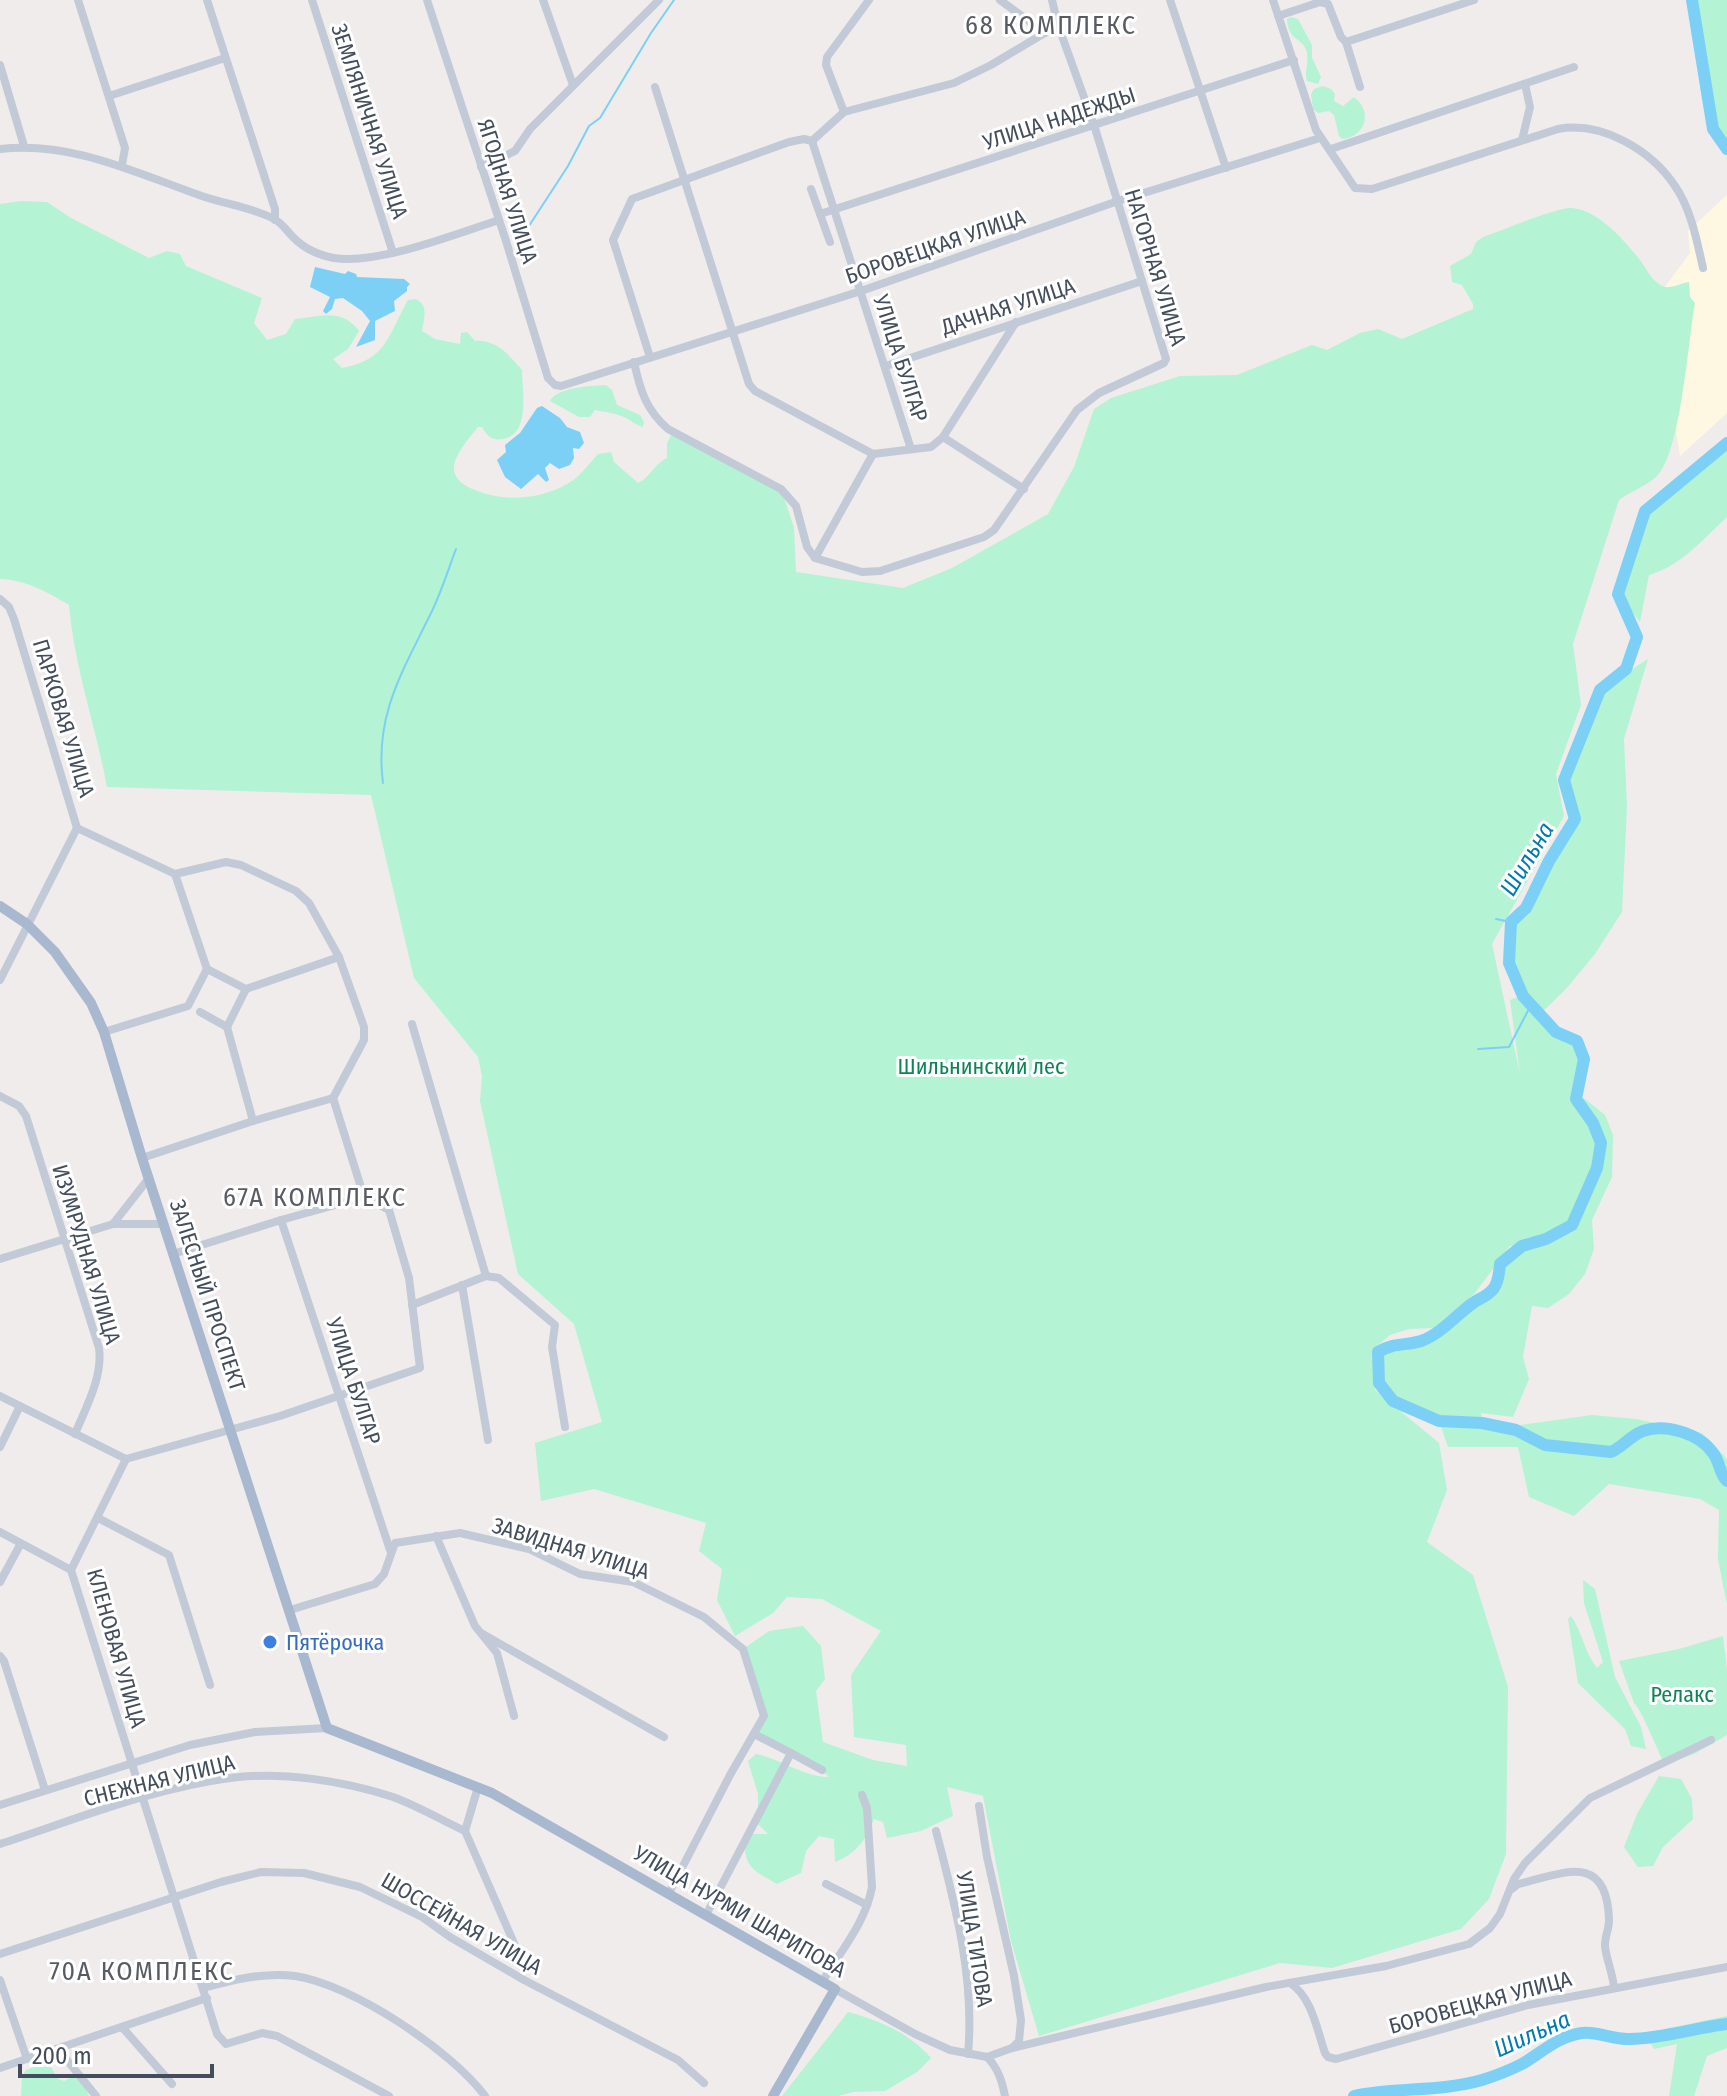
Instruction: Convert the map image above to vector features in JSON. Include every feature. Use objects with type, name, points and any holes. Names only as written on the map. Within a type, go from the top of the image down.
[{"type":"main road","name":"ЗАЛЕСНЫЙ ПРОСПЕКТ","points":[[0,906],[27,924],[55,952],[91,1003],[104,1032],[327,1728]]},
{"type":"main road","name":"УЛИЦА НУРМИ ШАРИПОВА","points":[[327,1728],[478,1787],[835,1989]]},
{"type":"main road","points":[[773,2096],[835,1989]]},
{"type":"street","points":[[78,0],[125,148],[122,165]]},
{"type":"street","points":[[207,0],[275,209],[275,220]]},
{"type":"street","name":"ЗЕМЛЯНИЧНАЯ УЛИЦА","points":[[312,0],[393,253]]},
{"type":"street","name":"ЯГОДНАЯ УЛИЦА","points":[[427,0],[548,378],[561,386]]},
{"type":"street","points":[[543,0],[573,85]]},
{"type":"street","points":[[481,167],[515,151],[530,129],[659,0]]},
{"type":"street","points":[[844,112],[826,65],[827,57],[869,0]]},
{"type":"street","points":[[1000,0],[1045,33]]},
{"type":"street","name":"НАГОРНАЯ УЛИЦА","points":[[815,558],[872,572],[984,537],[1002,521],[1077,410],[1099,393],[1164,363],[1167,354],[1052,0]]},
{"type":"street","points":[[1170,0],[1226,168]]},
{"type":"street","points":[[1273,0],[1320,138],[1331,149],[1351,185],[1366,190],[1558,129],[1580,127],[1606,134],[1642,152],[1676,187],[1695,232],[1703,268]]},
{"type":"street","points":[[1346,42],[1474,0]]},
{"type":"street","points":[[1278,16],[1325,2],[1332,9],[1341,37],[1346,42],[1360,87]]},
{"type":"street","points":[[650,357],[613,240],[632,199],[789,142],[812,141],[844,112],[954,83],[1058,25]]},
{"type":"street","points":[[109,96],[225,58]]},
{"type":"street","name":"УЛИЦА НАДЕЖДЫ","points":[[820,214],[1294,60]]},
{"type":"street","points":[[0,65],[24,146]]},
{"type":"street","points":[[1331,149],[1574,67]]},
{"type":"street","points":[[1522,140],[1530,107],[1525,84]]},
{"type":"street","points":[[655,87],[749,384],[755,391],[873,454],[931,447],[943,437],[1016,322]]},
{"type":"street","name":"БОРОВЕЦКАЯ УЛИЦА","points":[[561,386],[861,291],[1118,201],[1320,138]]},
{"type":"street","name":"УЛИЦА БУЛГАР","points":[[812,141],[911,449]]},
{"type":"street","points":[[0,149],[24,146],[104,159],[275,220],[299,244],[323,255],[366,259],[499,220]]},
{"type":"street","points":[[811,189],[830,242]]},
{"type":"street","name":"ДАЧНАЯ УЛИЦА","points":[[886,366],[1142,281]]},
{"type":"street","points":[[634,362],[644,402],[668,429],[789,496],[796,506],[807,547],[815,558],[873,454]]},
{"type":"street","points":[[943,437],[1024,489]]},
{"type":"street","name":"ПАРКОВАЯ УЛИЦА","points":[[0,599],[9,607],[47,721],[77,828],[0,980]]},
{"type":"street","points":[[77,828],[175,874],[226,862],[241,865],[296,891],[309,903],[339,957],[364,1027],[364,1040],[333,1098],[364,1197]]},
{"type":"street","points":[[175,874],[207,969],[246,989]]},
{"type":"street","points":[[253,1121],[227,1027],[246,989],[339,957]]},
{"type":"street","points":[[104,1032],[188,1006],[207,969]]},
{"type":"street","points":[[200,1012],[227,1027]]},
{"type":"street","points":[[412,1024],[486,1276]]},
{"type":"street","name":"ИЗУМРУДНАЯ УЛИЦА","points":[[0,1096],[19,1106],[26,1116],[99,1348],[101,1362],[75,1434]]},
{"type":"street","points":[[142,1158],[333,1098]]},
{"type":"street","points":[[113,1224],[149,1178]]},
{"type":"street","points":[[0,1396],[126,1459],[280,1416],[420,1368],[409,1278],[389,1210],[364,1197],[173,1254]]},
{"type":"street","name":"УЛИЦА БУЛГАР","points":[[281,1220],[391,1555]]},
{"type":"street","points":[[0,1259],[113,1224],[163,1224]]},
{"type":"street","points":[[412,1305],[486,1276],[499,1278],[555,1325],[552,1347],[565,1427]]},
{"type":"street","points":[[462,1285],[488,1440]]},
{"type":"street","points":[[0,1447],[20,1406]]},
{"type":"street","name":"КЛЕНОВАЯ УЛИЦА","points":[[126,1459],[71,1570],[217,2034],[222,2042],[230,2044],[262,2033],[270,2034],[389,2096]]},
{"type":"street","points":[[98,1518],[169,1555],[210,1685]]},
{"type":"street","points":[[0,1532],[71,1570]]},
{"type":"street","name":"ЗАВИДНАЯ УЛИЦА","points":[[391,1555],[395,1543],[460,1533],[529,1549],[580,1574],[633,1582],[704,1617],[743,1649],[764,1716],[669,1893]]},
{"type":"street","points":[[436,1536],[475,1626],[497,1653],[514,1716]]},
{"type":"street","points":[[0,1582],[20,1545]]},
{"type":"street","points":[[290,1610],[375,1584],[384,1574],[391,1555]]},
{"type":"street","points":[[481,1633],[511,1647],[515,1653],[664,1737]]},
{"type":"street","points":[[497,1653],[515,1653]]},
{"type":"street","points":[[0,1656],[45,1790]]},
{"type":"street","points":[[0,1805],[190,1745],[255,1732],[327,1728]]},
{"type":"street","points":[[754,1734],[822,1770]]},
{"type":"street","points":[[1005,2096],[995,2064],[987,2057],[1012,2048],[1290,1983],[1386,1966],[1469,1944],[1490,1928],[1500,1914],[1525,1863],[1590,1798],[1711,1740]]},
{"type":"street","points":[[706,1915],[791,1753]]},
{"type":"street","name":"СНЕЖНАЯ УЛИЦА","points":[[0,1844],[142,1798],[229,1778],[292,1777],[343,1785],[392,1797],[465,1831]]},
{"type":"street","points":[[478,1787],[465,1831],[520,1957]]},
{"type":"street","points":[[822,1982],[867,1905],[872,1887],[867,1808],[862,1795]]},
{"type":"street","points":[[979,1806],[1021,2020],[1019,2041],[1012,2048]]},
{"type":"street","name":"УЛИЦА ТИТОВА","points":[[936,1831],[957,1912],[968,1984],[971,2027],[968,2054]]},
{"type":"street","points":[[1509,1892],[1518,1884],[1569,1870],[1583,1872],[1599,1882],[1607,1896],[1609,1923],[1606,1951],[1614,1988]]},
{"type":"street","name":"ШОССЕЙНАЯ УЛИЦА","points":[[0,1954],[221,1882],[261,1872],[304,1873],[360,1887],[422,1917],[524,1980],[678,2060],[704,2083]]},
{"type":"street","points":[[826,1884],[867,1905]]},
{"type":"street","name":"БОРОВЕЦКАЯ УЛИЦА","points":[[1290,1983],[1301,1992],[1325,2053],[1336,2059],[1528,2005],[1727,1967]]},
{"type":"street","points":[[203,1988],[244,1977],[291,1975],[340,1989],[441,2050],[485,2096]]},
{"type":"street","points":[[0,1980],[27,2059]]},
{"type":"street","name":"УЛИЦА НУРМИ ШАРИПОВА","points":[[835,1989],[941,2047],[987,2057]]},
{"type":"street","points":[[0,2068],[208,2001]]},
{"type":"street","points":[[122,2027],[172,2084]]},
{"type":"street","points":[[58,2049],[96,2096]]},
{"type":"shaded area","points":[[1727,195],[1727,413],[1680,456],[1655,300],[1690,253],[1688,231]]},
{"type":"green space","points":[[1692,0],[1727,0],[1727,149],[1713,129]]},
{"type":"green space","points":[[1287,19],[1298,19],[1312,45],[1312,58],[1321,77],[1318,84],[1307,81],[1307,53],[1303,44],[1290,32]]},
{"type":"green space","points":[[1323,86],[1335,94],[1334,101],[1343,106],[1354,97],[1364,109],[1362,128],[1351,137],[1343,139],[1339,136],[1334,115],[1329,111],[1318,113],[1313,109],[1311,94],[1314,89]]},
{"type":"green space","name":"Шильнинский лес","points":[[47,202],[71,218],[149,258],[167,251],[180,254],[186,266],[262,298],[254,323],[267,340],[286,334],[295,319],[330,315],[345,319],[359,331],[348,349],[333,359],[342,368],[368,359],[377,352],[390,335],[408,300],[416,299],[423,305],[422,331],[435,339],[460,344],[461,333],[467,332],[475,341],[496,345],[522,370],[523,410],[518,429],[512,435],[503,439],[493,438],[478,427],[466,442],[454,471],[458,479],[470,488],[506,497],[544,494],[572,481],[598,454],[611,452],[614,462],[638,483],[667,458],[667,443],[672,433],[782,491],[794,528],[796,572],[903,588],[952,568],[1048,514],[1074,467],[1094,409],[1111,398],[1180,376],[1237,375],[1312,345],[1327,350],[1360,333],[1378,329],[1402,339],[1473,309],[1462,285],[1452,282],[1450,266],[1471,254],[1476,242],[1483,237],[1554,211],[1582,210],[1601,220],[1618,235],[1660,285],[1668,287],[1689,282],[1690,297],[1695,303],[1672,446],[1665,465],[1656,477],[1619,500],[1573,644],[1581,705],[1556,774],[1564,816],[1492,944],[1520,1074],[1510,1000],[1523,995],[1509,963],[1511,922],[1526,908],[1549,861],[1575,819],[1564,780],[1600,690],[1648,659],[1624,739],[1627,806],[1622,912],[1595,954],[1540,1014],[1556,1032],[1577,1041],[1584,1059],[1576,1098],[1585,1099],[1605,1115],[1613,1135],[1612,1177],[1592,1220],[1594,1249],[1585,1274],[1569,1294],[1548,1308],[1532,1306],[1523,1357],[1529,1379],[1513,1417],[1481,1413],[1483,1423],[1515,1430],[1521,1425],[1592,1415],[1636,1419],[1702,1433],[1727,1459],[1727,1605],[1718,1559],[1719,1510],[1700,1499],[1609,1484],[1574,1516],[1529,1497],[1518,1447],[1448,1447],[1439,1421],[1393,1401],[1379,1383],[1378,1352],[1421,1341],[1442,1329],[1492,1290],[1498,1280],[1500,1264],[1520,1246],[1510,1246],[1475,1293],[1434,1328],[1409,1329],[1390,1335],[1372,1350],[1375,1390],[1439,1443],[1447,1490],[1427,1542],[1473,1575],[1508,1687],[1506,1854],[1489,1899],[1461,1929],[1332,1968],[1280,1963],[1039,2036],[1011,1941],[983,1796],[947,1787],[953,1816],[921,1831],[887,1838],[883,1822],[874,1819],[860,1845],[835,1862],[834,1839],[819,1836],[806,1851],[801,1873],[777,1884],[750,1865],[745,1853],[744,1834],[768,1834],[758,1824],[758,1794],[748,1761],[756,1754],[812,1775],[829,1777],[820,1769],[754,1734],[763,1716],[743,1649],[769,1631],[803,1626],[821,1646],[825,1679],[816,1691],[823,1742],[873,1760],[907,1766],[906,1745],[854,1737],[851,1675],[881,1631],[822,1599],[787,1597],[773,1613],[735,1636],[717,1600],[722,1569],[699,1551],[706,1523],[594,1489],[541,1501],[535,1443],[602,1422],[574,1324],[518,1274],[480,1101],[482,1076],[478,1057],[414,978],[371,795],[107,787],[76,651],[69,605],[27,584],[0,579],[0,204]]},
{"type":"green space","points":[[606,385],[612,390],[617,405],[640,415],[643,427],[621,416],[595,410],[590,417],[579,417],[550,401],[567,390]]},
{"type":"green space","points":[[1727,443],[1727,517],[1681,558],[1649,575],[1640,622],[1618,594],[1645,511]]},
{"type":"green space","points":[[1583,1580],[1595,1589],[1615,1677],[1641,1727],[1646,1749],[1631,1746],[1625,1729],[1578,1683],[1568,1619],[1571,1616],[1597,1668],[1603,1662],[1584,1603]]},
{"type":"green space","name":"Релакс","points":[[1723,1636],[1727,1669],[1727,1735],[1696,1753],[1665,1765],[1634,1703],[1619,1661]]},
{"type":"green space","points":[[1659,1776],[1681,1779],[1692,1799],[1693,1819],[1663,1847],[1653,1866],[1638,1867],[1624,1847],[1637,1814]]},
{"type":"green space","points":[[848,2012],[893,2029],[913,2041],[931,2058],[917,2072],[885,2091],[838,2096],[782,2096]]},
{"type":"green space","points":[[1727,2016],[1727,2048],[1707,2056],[1694,2096],[1669,2096],[1677,2044],[1654,2049],[1645,2033]]},
{"type":"green space","points":[[43,2064],[51,2067],[58,2079],[64,2081],[74,2076],[84,2085],[89,2096],[21,2096],[22,2077],[26,2070]]},
{"type":"water","points":[[315,267],[345,274],[348,271],[357,277],[404,279],[410,284],[407,291],[394,301],[395,311],[375,321],[375,340],[356,347],[370,321],[362,311],[343,298],[335,299],[332,309],[326,314],[323,311],[330,297],[310,287]]},
{"type":"water","points":[[542,406],[567,427],[580,432],[584,443],[579,449],[573,448],[574,458],[570,465],[559,469],[550,463],[545,468],[549,480],[546,482],[538,474],[521,489],[505,477],[497,460],[506,452],[505,445],[520,433],[537,408]]},
{"type":"waterway","points":[[527,229],[568,166],[589,126],[600,118],[674,0]]},
{"type":"waterway","name":"Шильна","points":[[1692,0],[1713,129],[1727,149]]},
{"type":"waterway","name":"Шильна","points":[[1727,443],[1645,511],[1618,594],[1637,637],[1626,669],[1600,690],[1564,780],[1575,819],[1549,861],[1526,908],[1511,922],[1509,963],[1523,996],[1556,1032],[1577,1041],[1584,1059],[1576,1099],[1593,1123],[1601,1143],[1597,1168],[1572,1225],[1546,1239],[1522,1246],[1500,1264],[1498,1280],[1492,1290],[1435,1334],[1421,1341],[1378,1352],[1379,1383],[1393,1401],[1439,1421],[1482,1423],[1516,1430],[1545,1445],[1611,1452],[1643,1431],[1672,1429],[1707,1446],[1727,1481]]},
{"type":"waterway","points":[[383,783],[383,736],[393,694],[435,605],[456,549]]},
{"type":"waterway","points":[[1496,919],[1511,922]]},
{"type":"waterway","points":[[1478,1049],[1509,1047],[1531,1005]]},
{"type":"waterway","name":"Шильна","points":[[1354,2096],[1482,2080],[1522,2064],[1565,2038],[1582,2033],[1624,2039],[1643,2038],[1727,2024]]},
{"type":"place","name":"Пятёрочка","points":[[270,1642]]},
{"type":"district","name":"68 КОМПЛЕКС","points":[[1051,25]]},
{"type":"district","name":"67А КОМПЛЕКС","points":[[315,1197]]},
{"type":"district","name":"70А КОМПЛЕКС","points":[[142,1971]]}]
